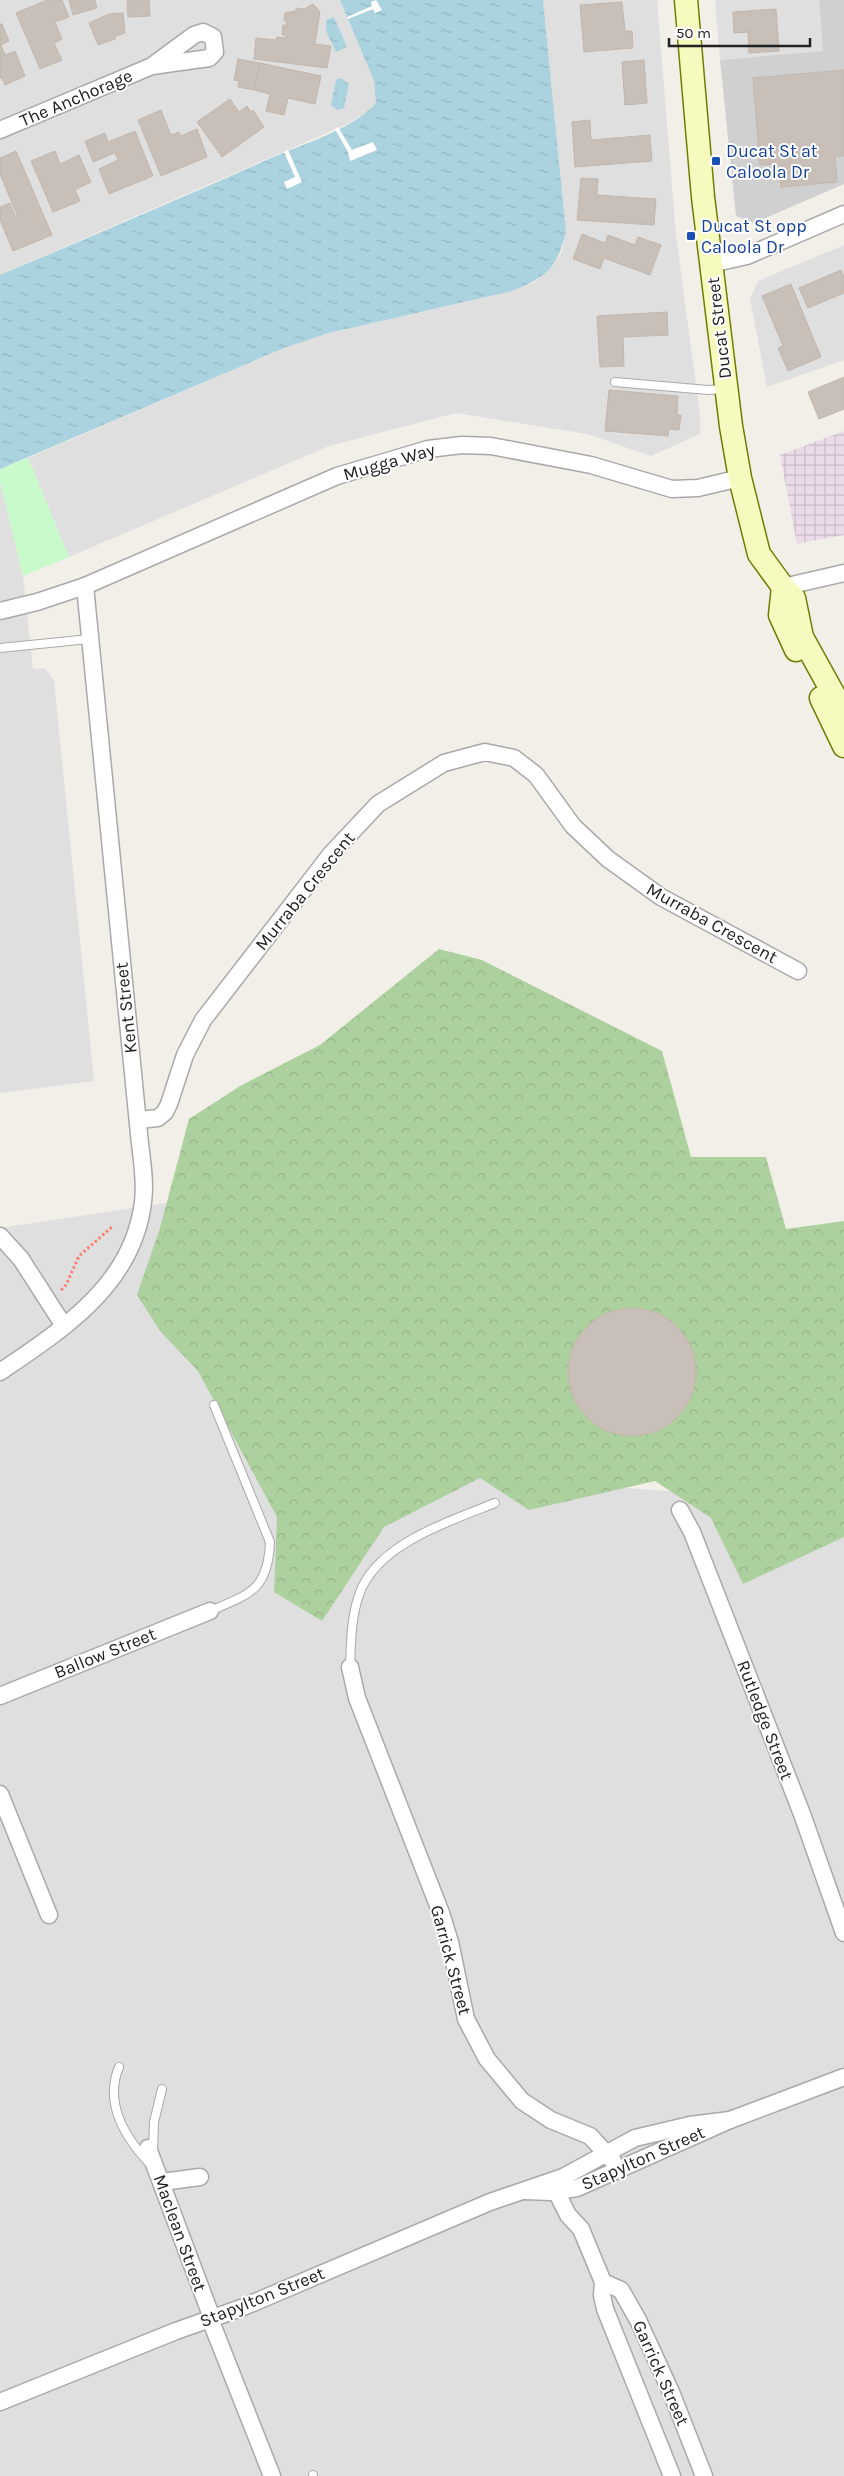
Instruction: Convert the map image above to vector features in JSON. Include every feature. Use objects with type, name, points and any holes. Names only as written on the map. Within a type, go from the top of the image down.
[{"type":"street","name":"Ducat Street","points":[[686,0],[696,134],[726,388],[740,478],[760,554],[782,587],[795,601],[802,637],[844,713]]},
{"type":"street","name":"The Anchorage","points":[[0,130],[152,66]]},
{"type":"street","points":[[711,264],[747,256],[844,214]]},
{"type":"street","name":"Mugga Way","points":[[0,612],[85,586],[337,476],[408,454],[443,446],[491,446],[536,454],[591,465],[672,490],[698,488],[740,478]]},
{"type":"street","points":[[844,573],[782,587],[780,611],[783,624],[844,746]]},
{"type":"street","name":"Kent Street","points":[[0,1372],[64,1326],[102,1292],[114,1278],[133,1242],[141,1214],[144,1188],[85,586]]},
{"type":"street","name":"Murraba Crescent","points":[[138,1120],[158,1118],[165,1112],[170,1104],[185,1055],[203,1020],[330,854],[378,804],[444,763],[485,752],[514,758],[536,775],[573,826],[608,859],[661,897],[798,971]]},
{"type":"street","points":[[0,1236],[21,1259],[64,1326]]},
{"type":"street","name":"Rutledge Street","points":[[680,1510],[695,1541],[802,1814],[844,1933]]},
{"type":"street","name":"Ballow Street","points":[[0,1696],[210,1610]]},
{"type":"street","name":"Garrick Street","points":[[350,1667],[357,1698],[441,1913],[450,1942],[464,2010],[478,2044],[496,2072],[522,2102],[551,2120],[586,2134],[607,2153],[619,2168]]},
{"type":"street","points":[[0,1794],[49,1915]]},
{"type":"street","name":"Stapylton Street","points":[[524,2191],[556,2191],[583,2185],[730,2120],[844,2077]]},
{"type":"street","name":"Stapylton Street","points":[[0,2402],[241,2308],[490,2202],[579,2170],[635,2138],[653,2133],[730,2120]]},
{"type":"street","points":[[156,2166],[200,2177]]},
{"type":"street","name":"Maclean Street","points":[[156,2166],[211,2319],[272,2476]]},
{"type":"street","points":[[556,2191],[579,2170]]},
{"type":"street","name":"Garrick Street","points":[[556,2191],[568,2215],[581,2229],[603,2282],[602,2295],[605,2309],[672,2476]]},
{"type":"street","name":"Garrick Street","points":[[603,2282],[621,2290],[638,2320],[671,2392],[704,2476]]},
{"type":"lane","points":[[615,382],[708,390],[726,388]]},
{"type":"lane","points":[[0,648],[89,639]]},
{"type":"lane","points":[[210,1610],[241,1598],[261,1581],[269,1563],[270,1542],[214,1405]]},
{"type":"lane","points":[[350,1667],[353,1622],[359,1595],[366,1579],[375,1568],[395,1550],[412,1540],[495,1503]]},
{"type":"lane","points":[[119,2067],[114,2091],[118,2114],[130,2142],[156,2166]]},
{"type":"lane","points":[[156,2166],[154,2122],[162,2089]]},
{"type":"path","points":[[60,1291],[66,1285],[79,1256],[113,1226]]},
{"type":"shaded area","points":[[0,0],[340,0],[374,81],[376,103],[366,113],[345,125],[0,275]]},
{"type":"shaded area","points":[[543,0],[657,0],[676,235],[700,415],[700,434],[651,456],[587,434],[456,413],[329,446],[69,557],[28,458],[284,348],[329,333],[512,291],[533,283],[548,271],[561,254],[566,232]]},
{"type":"shaded area","points":[[715,0],[819,0],[823,51],[720,60]]},
{"type":"shaded area","points":[[819,0],[844,0],[844,184],[754,223],[736,216],[720,60],[823,51]]},
{"type":"shaded area","points":[[844,245],[844,360],[767,387],[750,299],[758,281]]},
{"type":"shaded area","points":[[844,431],[844,535],[797,544],[780,455]]},
{"type":"shaded area","points":[[0,481],[23,576],[33,669],[45,668],[54,681],[94,1081],[0,1093]]},
{"type":"shaded area","points":[[173,1202],[480,1478],[844,1503],[844,2476],[0,2476],[0,1228]]},
{"type":"green space","points":[[28,458],[69,557],[23,576],[0,481],[0,469]]},
{"type":"green space","points":[[439,949],[482,960],[662,1051],[691,1157],[766,1157],[786,1229],[844,1221],[844,1537],[743,1584],[711,1518],[655,1481],[529,1510],[480,1478],[384,1527],[322,1621],[274,1592],[277,1517],[198,1371],[160,1331],[137,1295],[160,1228],[189,1119],[240,1086],[320,1045]]},
{"type":"water","points":[[340,0],[543,0],[566,232],[559,254],[549,270],[534,281],[512,291],[329,333],[284,348],[0,469],[0,275],[282,153],[326,136],[366,113],[376,103],[374,81]]},
{"type":"water","points":[[334,17],[347,47],[336,52],[326,31],[326,20]]},
{"type":"water","points":[[341,78],[349,84],[344,108],[337,110],[331,105],[336,80]]},
{"type":"pier","points":[[376,0],[382,10],[375,13],[373,9],[348,19],[347,17],[372,6],[371,2]]},
{"type":"pier","points":[[338,127],[352,150],[373,142],[377,150],[350,161],[348,152],[335,129]]},
{"type":"pier","points":[[288,150],[302,182],[287,189],[284,182],[295,177],[284,152]]},
{"type":"building","points":[[47,0],[62,0],[69,17],[55,22],[62,39],[54,43],[62,60],[40,69],[16,13]]},
{"type":"building","points":[[69,0],[95,0],[97,8],[73,15]]},
{"type":"building","points":[[127,0],[149,0],[150,16],[128,17]]},
{"type":"building","points":[[622,2],[625,31],[632,31],[633,48],[584,52],[580,5]]},
{"type":"building","points":[[313,4],[320,12],[315,44],[331,46],[327,68],[254,59],[256,38],[276,40],[277,37],[286,38],[286,35],[282,35],[283,25],[288,25],[284,19],[285,13],[296,11],[296,8],[304,9]]},
{"type":"building","points":[[776,9],[779,51],[749,53],[748,32],[734,33],[733,12]]},
{"type":"building","points":[[123,13],[125,33],[98,45],[89,23],[109,14]]},
{"type":"building","points":[[0,24],[2,24],[9,41],[1,45],[5,55],[15,51],[25,76],[5,85],[2,78],[0,78]]},
{"type":"building","points":[[238,59],[260,63],[254,90],[238,87],[239,81],[234,80]]},
{"type":"building","points":[[644,60],[647,103],[625,105],[622,62]]},
{"type":"building","points":[[260,63],[321,76],[315,104],[288,98],[284,115],[266,111],[270,94],[254,90]]},
{"type":"building","points":[[844,70],[844,156],[835,156],[837,182],[781,187],[779,164],[760,165],[753,78]]},
{"type":"building","points":[[230,99],[239,112],[247,106],[251,112],[253,110],[264,127],[222,157],[197,122]]},
{"type":"building","points":[[161,110],[171,135],[179,132],[181,136],[197,129],[207,157],[161,176],[138,120]]},
{"type":"building","points":[[590,120],[591,140],[650,135],[652,161],[575,167],[572,122]]},
{"type":"building","points":[[135,131],[153,176],[109,194],[99,169],[118,160],[115,153],[93,162],[85,141],[105,133],[108,142]]},
{"type":"building","points":[[16,151],[52,235],[13,251],[0,220],[0,207],[10,203],[15,216],[17,215],[0,174],[0,158]]},
{"type":"building","points":[[55,151],[60,164],[79,155],[91,182],[75,190],[80,201],[53,212],[31,161]]},
{"type":"building","points":[[581,178],[598,179],[597,195],[656,199],[654,225],[577,220]]},
{"type":"building","points":[[582,234],[605,243],[608,235],[635,245],[638,237],[661,245],[650,275],[604,258],[600,269],[573,259]]},
{"type":"building","points":[[841,270],[844,277],[844,293],[808,308],[799,288]]},
{"type":"building","points":[[791,284],[821,357],[788,371],[778,348],[783,346],[762,296]]},
{"type":"building","points":[[667,312],[668,335],[623,337],[624,366],[600,367],[597,316]]},
{"type":"building","points":[[844,377],[844,409],[819,419],[808,392]]},
{"type":"building","points":[[609,390],[678,396],[677,415],[681,415],[679,430],[669,429],[668,436],[605,431]]},
{"type":"building","points":[[632,1308],[656,1313],[677,1327],[691,1348],[696,1372],[691,1396],[677,1417],[656,1431],[632,1436],[608,1431],[587,1417],[573,1396],[568,1372],[573,1348],[587,1327],[608,1313]]},
{"type":"place","name":"Ducat St at Caloola Dr","points":[[716,161]]},
{"type":"place","name":"Ducat St opp Caloola Dr","points":[[691,236]]}]
